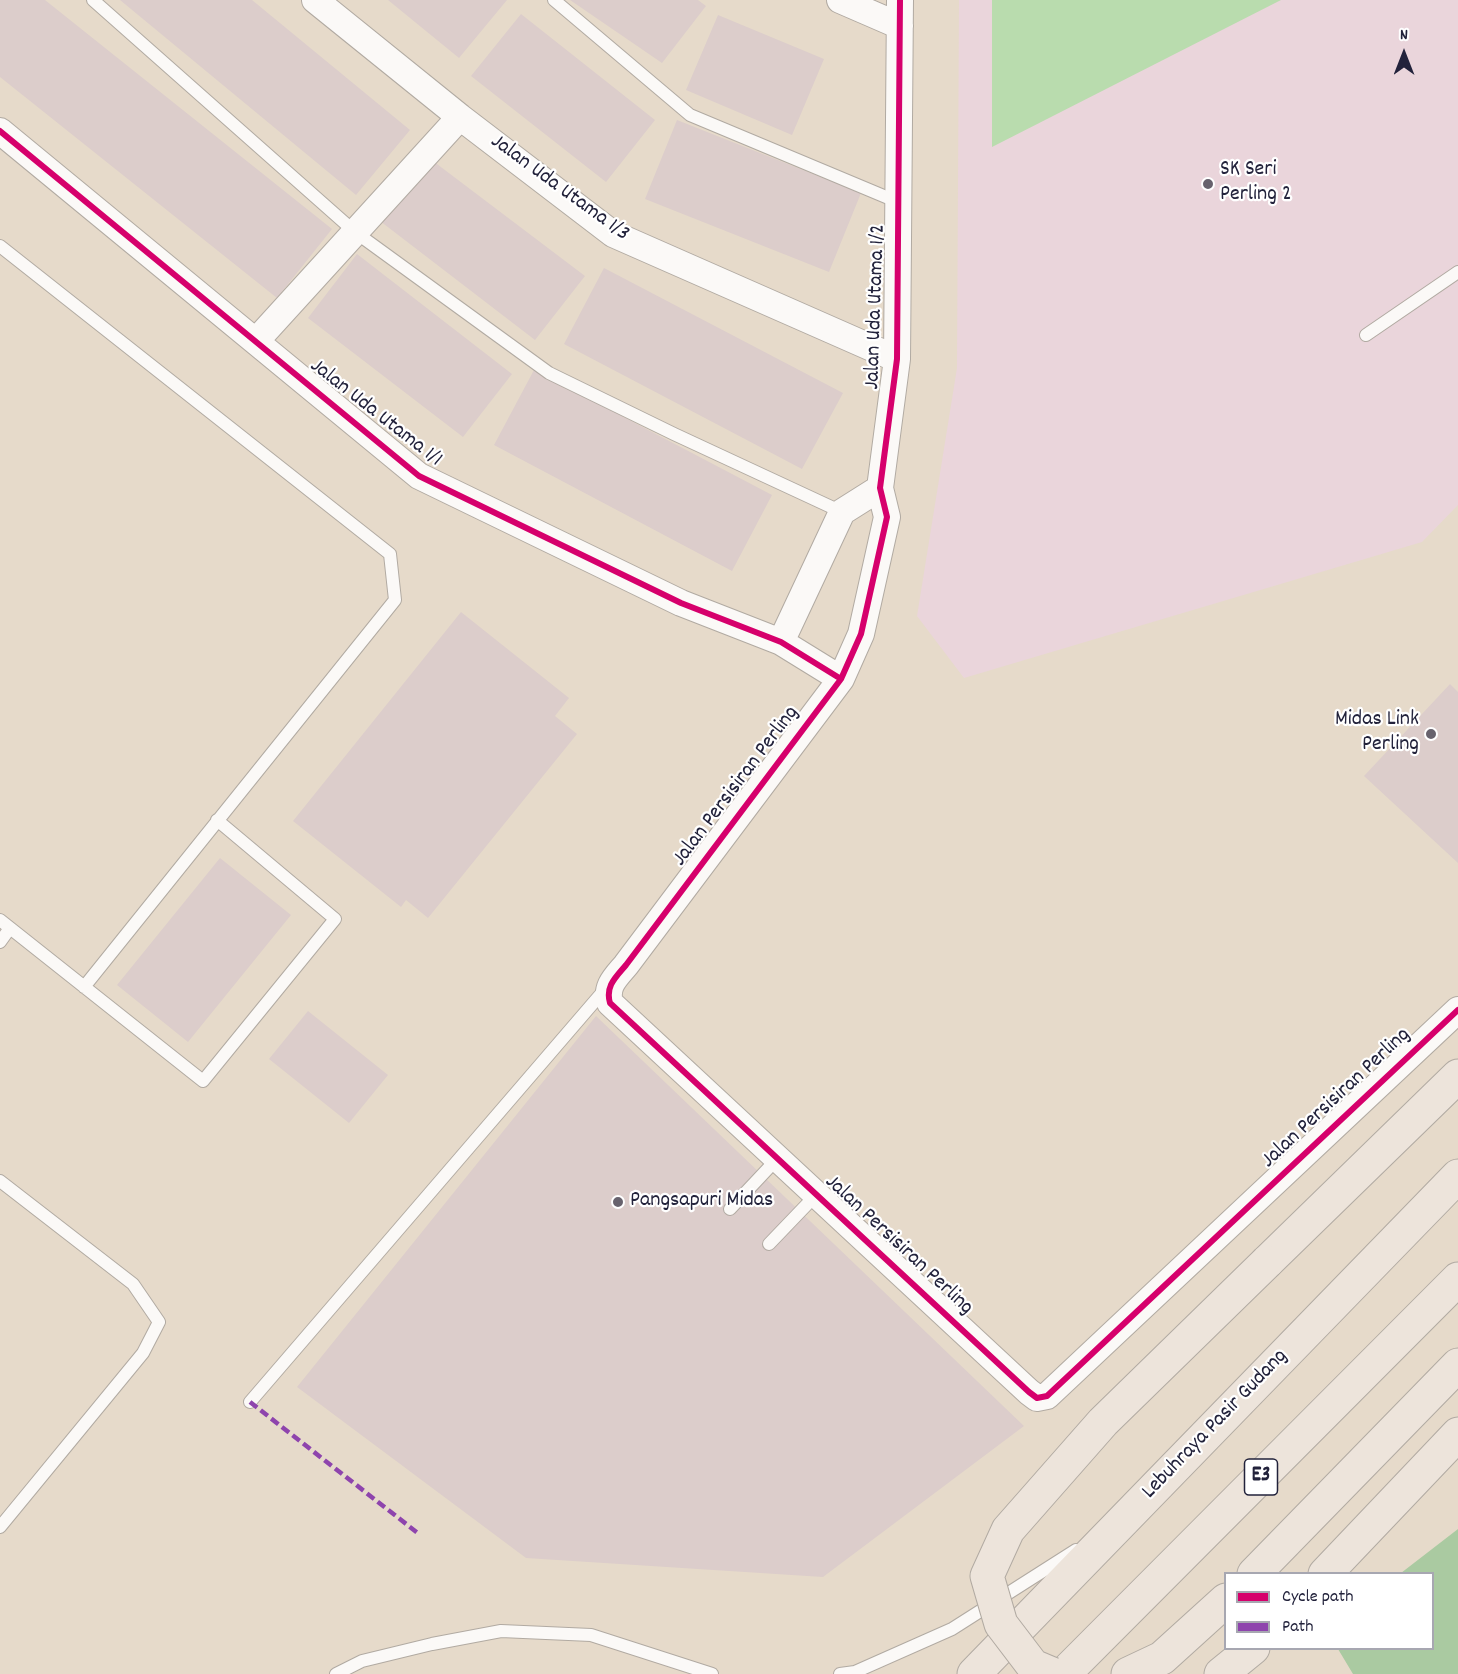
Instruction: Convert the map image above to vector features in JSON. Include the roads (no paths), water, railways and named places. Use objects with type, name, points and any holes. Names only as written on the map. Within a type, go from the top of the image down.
[{"type":"highway","points":[[1052,1674],[1033,1666],[1001,1624],[987,1576],[1008,1530],[1103,1422],[1458,1076]]},
{"type":"highway","name":"Lebuhraya Pasir Gudang","points":[[974,1674],[1458,1176]]},
{"type":"highway","name":"E3","points":[[1064,1674],[1458,1279]]},
{"type":"highway","points":[[1256,1572],[1458,1365]]},
{"type":"highway","points":[[1327,1572],[1458,1434]]},
{"type":"highway","points":[[1128,1674],[1162,1658],[1224,1602]]},
{"type":"highway","points":[[1221,1674],[1251,1650]]},
{"type":"street","name":"Jalan Uda Utama 1/3","points":[[315,0],[460,117],[613,234],[897,359]]},
{"type":"street","points":[[840,0],[900,26]]},
{"type":"street","name":"Jalan Uda Utama 1/2","points":[[841,679],[861,634],[887,517],[880,488],[897,359],[900,0]]},
{"type":"street","points":[[256,341],[460,117]]},
{"type":"street","name":"Jalan Uda Utama 1/1","points":[[0,131],[419,476],[681,603],[781,642],[841,679]]},
{"type":"street","points":[[781,642],[842,512],[880,488]]},
{"type":"street","name":"Jalan Persisiran Perling","points":[[841,679],[610,984],[608,995],[610,1003],[1037,1398],[1043,1398],[1056,1388],[1458,1010]]},
{"type":"lane","points":[[93,0],[355,232],[549,373],[842,512]]},
{"type":"lane","points":[[554,0],[690,115],[898,202]]},
{"type":"lane","points":[[0,246],[390,554],[395,600],[84,987]]},
{"type":"lane","points":[[1365,335],[1458,272]]},
{"type":"lane","points":[[0,942],[5,924],[203,1081],[335,919],[217,820]]},
{"type":"lane","points":[[250,1402],[610,984]]},
{"type":"lane","points":[[730,1209],[777,1159]]},
{"type":"lane","points":[[0,1181],[133,1284],[159,1322],[143,1353],[0,1527]]},
{"type":"lane","points":[[769,1244],[816,1196]]},
{"type":"lane","points":[[840,1674],[855,1672],[952,1629],[1124,1520]]},
{"type":"lane","points":[[336,1674],[362,1660],[501,1631],[591,1635],[712,1674]]},
{"type":"place","name":"SK Seri Perling 2","points":[[1208,184]]},
{"type":"place","name":"Midas Link Perling","points":[[1431,734]]},
{"type":"place","name":"Pangsapuri Midas","points":[[618,1202]]}]
